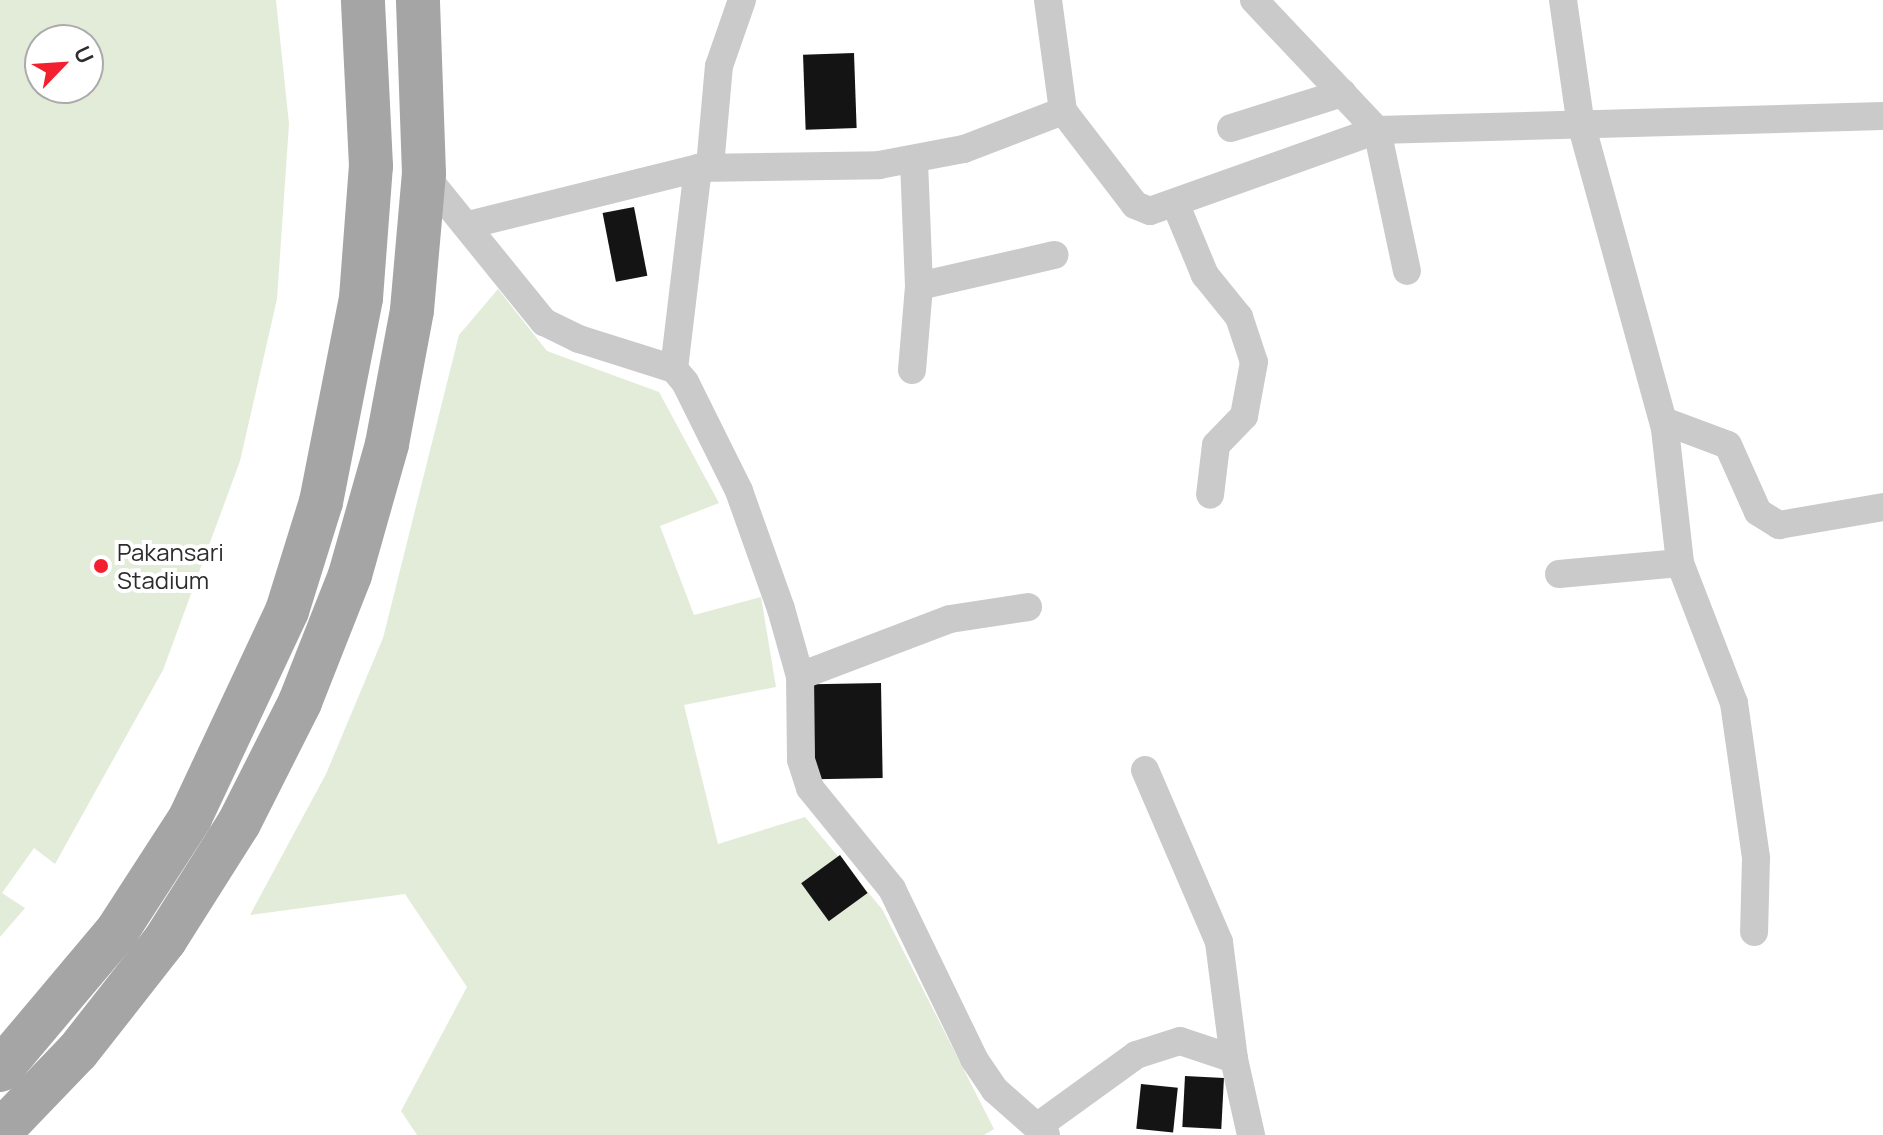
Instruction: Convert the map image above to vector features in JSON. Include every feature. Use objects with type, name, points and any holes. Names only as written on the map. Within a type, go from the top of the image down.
[{"type":"main road","points":[[0,1070],[117,931],[190,818],[242,716],[287,611],[321,502],[361,298],[371,166],[363,0]]},
{"type":"main road","points":[[0,1132],[78,1051],[165,940],[239,823],[294,715],[350,575],[387,444],[412,310],[424,174],[418,0]]},
{"type":"main road","points":[[361,298],[412,310]]},
{"type":"street","points":[[742,0],[719,66],[674,369],[739,491],[800,676],[801,760],[810,788],[892,889],[961,1034],[995,1090],[1037,1126],[1160,1044],[1196,1043],[1234,1059]]},
{"type":"street","points":[[1048,0],[1063,111],[1135,205],[1150,211],[1377,130],[1580,120],[1883,116]]},
{"type":"street","points":[[1254,0],[1377,130],[1407,271]]},
{"type":"street","points":[[1563,0],[1580,120],[1664,421],[1680,563],[1736,716],[1756,858],[1754,932]]},
{"type":"street","points":[[1231,128],[1343,93]]},
{"type":"street","points":[[468,225],[704,167],[914,160],[964,149],[1063,111]]},
{"type":"street","points":[[912,370],[919,286],[914,160]]},
{"type":"street","points":[[424,174],[544,322],[674,369]]},
{"type":"street","points":[[1175,203],[1205,275],[1239,317],[1254,362],[1244,416],[1216,445],[1210,495]]},
{"type":"street","points":[[919,286],[1054,255]]},
{"type":"street","points":[[1664,421],[1728,445],[1758,512],[1779,525],[1883,507]]},
{"type":"street","points":[[1559,574],[1680,563]]},
{"type":"street","points":[[800,676],[950,619],[1028,607]]},
{"type":"street","points":[[1145,770],[1210,914],[1219,942],[1234,1059],[1251,1135]]},
{"type":"green space","name":"Pakansari Stadium","points":[[0,0],[276,0],[289,124],[277,299],[240,461],[163,670],[55,864],[34,848],[2,893],[25,908],[0,937]]},
{"type":"green space","points":[[498,289],[547,351],[659,392],[719,503],[660,526],[694,615],[761,597],[776,687],[684,705],[718,844],[805,817],[882,909],[994,1129],[984,1135],[417,1135],[401,1111],[467,987],[405,894],[250,915],[326,774],[383,638],[459,335]]},
{"type":"building","points":[[854,53],[857,128],[806,130],[803,55]]},
{"type":"building","points":[[634,207],[647,276],[616,282],[603,213]]},
{"type":"building","points":[[881,683],[883,778],[815,779],[813,684]]},
{"type":"building","points":[[840,855],[868,893],[829,921],[801,883]]},
{"type":"building","points":[[1185,1076],[1224,1078],[1221,1129],[1182,1127]]},
{"type":"building","points":[[1141,1084],[1178,1088],[1173,1133],[1136,1129]]},
{"type":"place","name":"Pakansari Stadium","points":[[101,566]]}]
